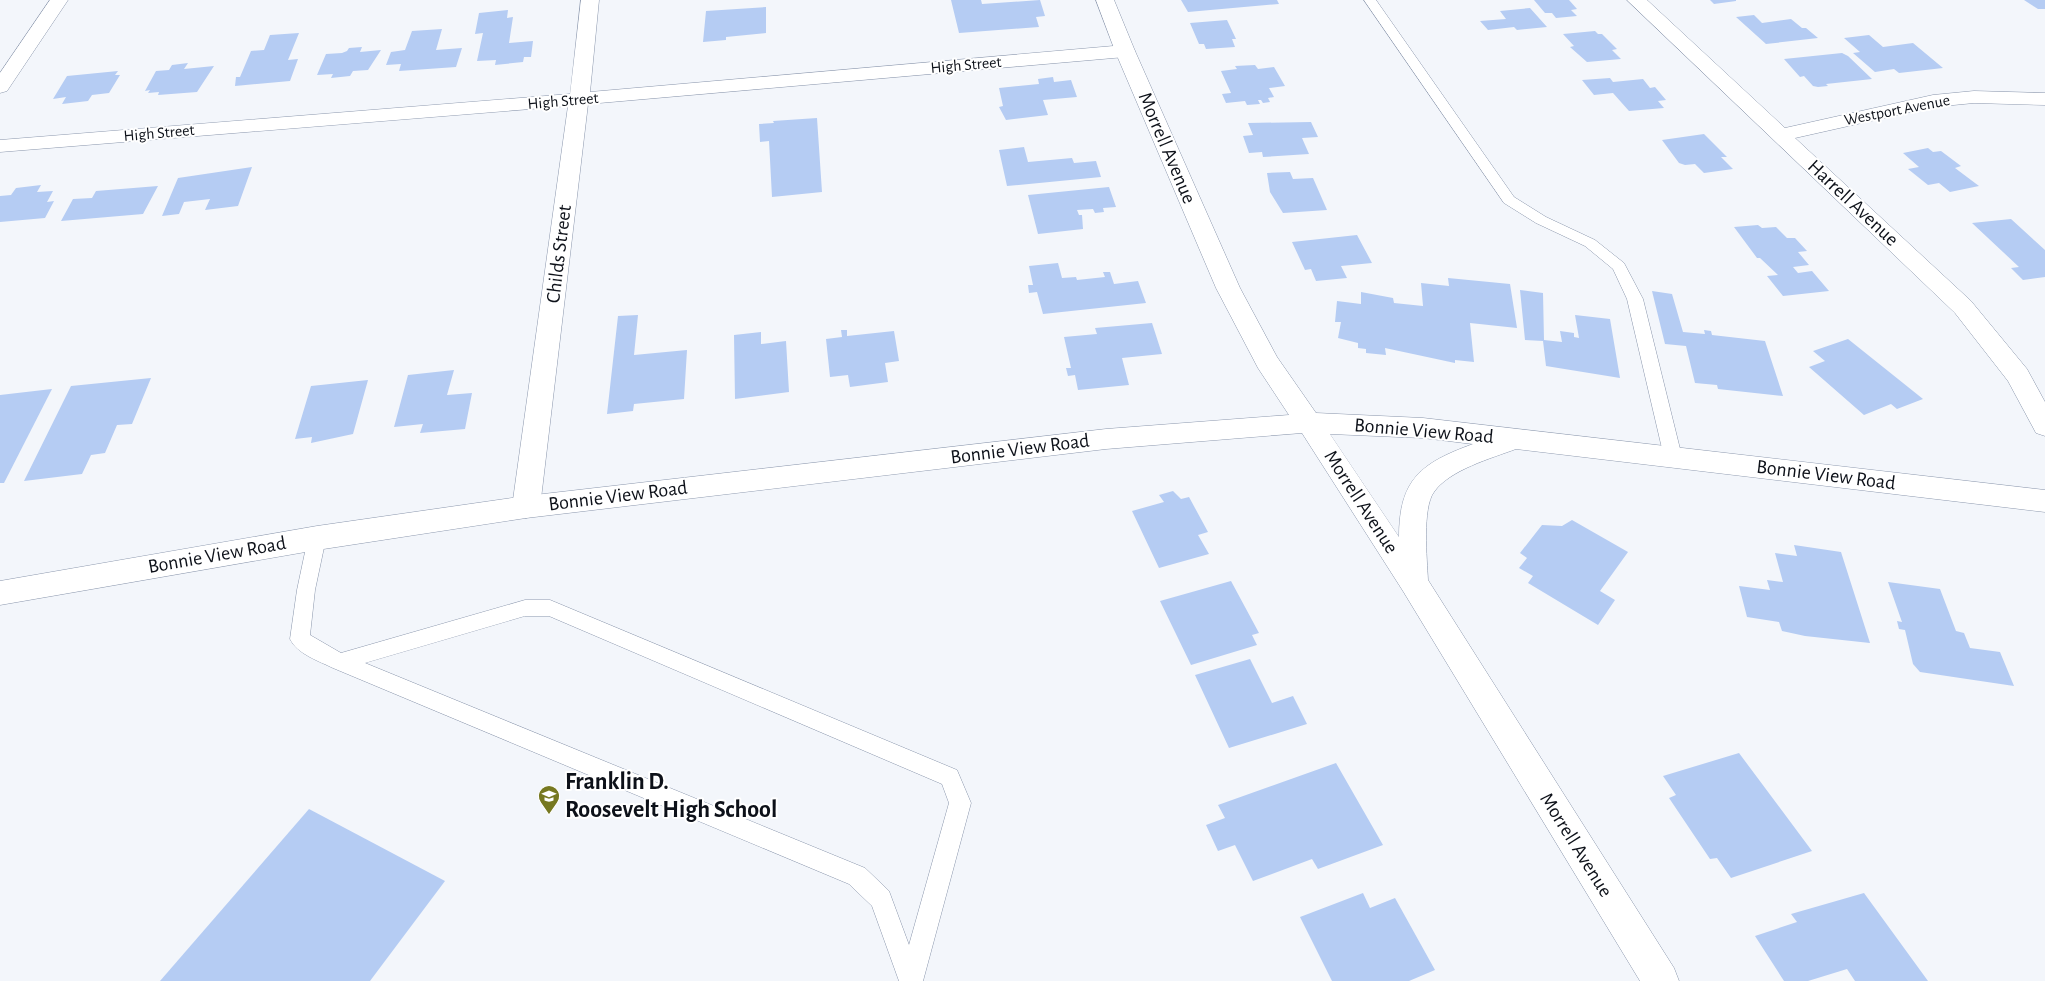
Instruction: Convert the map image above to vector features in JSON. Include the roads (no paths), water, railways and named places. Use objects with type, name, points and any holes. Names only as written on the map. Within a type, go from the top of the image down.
[{"type":"street","points":[[2,82],[59,0]]},
{"type":"street","name":"Childs Street","points":[[526,507],[579,100],[590,0]]},
{"type":"street","name":"Morrell Avenue","points":[[1106,0],[1125,51],[1228,288],[1267,362],[1413,582],[1661,981]]},
{"type":"street","name":"Harrell Avenue","points":[[1636,0],[1963,307],[2018,376],[2045,426]]},
{"type":"street","name":"High Street","points":[[0,146],[579,100],[1125,51]]},
{"type":"street","name":"Westport Avenue","points":[[1781,135],[1933,101],[1974,97],[2045,99]]},
{"type":"street","name":"Bonnie View Road","points":[[0,593],[317,538],[526,507],[1106,439],[1309,423],[1423,428],[2045,502]]},
{"type":"street","points":[[1413,582],[1413,514],[1422,486],[1450,463],[1516,438]]},
{"type":"lane","points":[[1370,0],[1509,200],[1541,220],[1590,243],[1619,266],[1635,299],[1673,457]]},
{"type":"lane","points":[[317,538],[306,590],[300,639],[321,653],[340,662],[857,876],[881,899],[911,980]]},
{"type":"lane","points":[[340,662],[526,608],[550,608],[950,777],[960,802],[911,980]]},
{"type":"place","name":"Franklin D. Roosevelt High School","points":[[549,815]]}]
